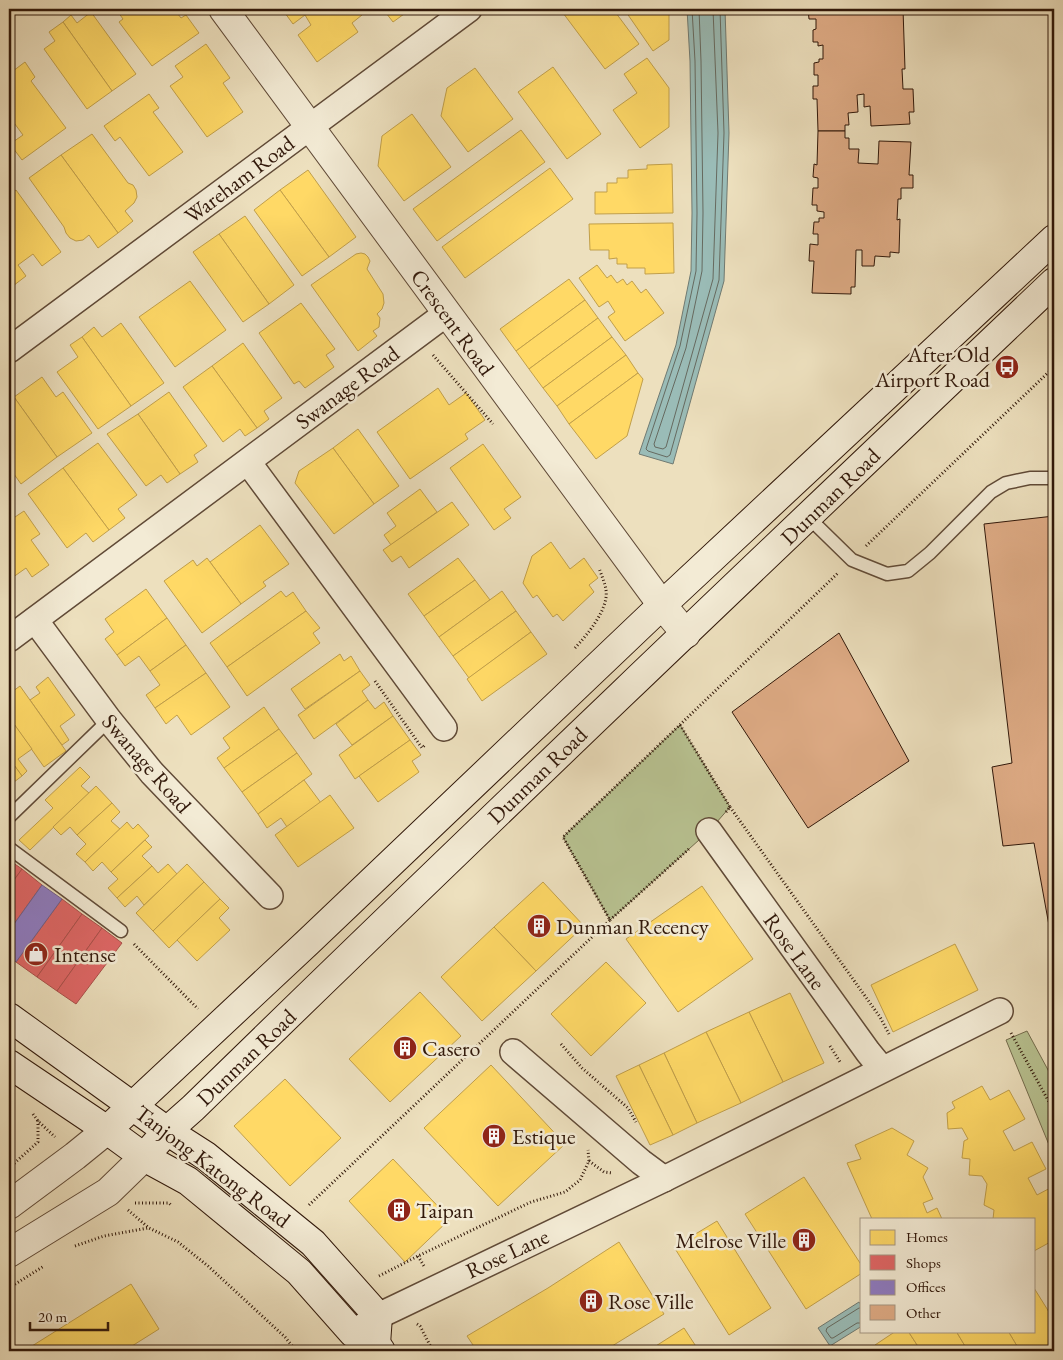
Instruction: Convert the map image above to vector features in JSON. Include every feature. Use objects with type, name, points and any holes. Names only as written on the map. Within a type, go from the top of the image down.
[{"type":"main road","name":"Crescent Road","points":[[223,9],[662,605],[686,634]]},
{"type":"main road","name":"Dunman Road","points":[[9,1205],[76,1156],[106,1130],[329,922],[662,605],[1054,239]]},
{"type":"main road","name":"Dunman Road","points":[[9,1254],[108,1192],[168,1131],[442,865],[1054,282]]},
{"type":"main road","name":"Tanjong Katong Road","points":[[9,1017],[206,1156],[314,1243],[378,1316],[370,1343],[299,1272],[188,1181],[144,1157],[9,1064]]},
{"type":"street","name":"Wareham Road","points":[[9,350],[469,9]]},
{"type":"street","name":"Swanage Road","points":[[9,639],[447,313]]},
{"type":"street","points":[[248,462],[444,728]]},
{"type":"street","name":"Swanage Road","points":[[35,620],[109,720],[152,773],[270,896]]},
{"type":"street","name":"Rose Lane","points":[[709,831],[882,1069]]},
{"type":"street","name":"Rose Lane","points":[[378,1316],[664,1179],[882,1069],[1005,1021]]},
{"type":"street","points":[[513,1052],[641,1162],[664,1179]]},
{"type":"lane","points":[[808,517],[852,560],[887,574],[908,571],[936,547],[991,492],[1006,483],[1030,478],[1054,478]]},
{"type":"lane","points":[[9,817],[109,720]]},
{"type":"lane","points":[[9,848],[121,931]]},
{"type":"path","points":[[302,1211],[610,920],[564,837],[1054,367]]},
{"type":"path","points":[[730,807],[880,1017],[891,1038]]},
{"type":"path","points":[[121,931],[198,1010]]},
{"type":"path","points":[[1005,1021],[1054,1111]]},
{"type":"path","points":[[826,1041],[842,1066]]},
{"type":"path","points":[[560,1044],[582,1068],[628,1108],[636,1123]]},
{"type":"path","points":[[9,1168],[38,1142],[38,1120]]},
{"type":"path","points":[[372,1280],[531,1202],[565,1192],[580,1180],[589,1162],[588,1147]]},
{"type":"path","points":[[129,1203],[169,1203]]},
{"type":"path","points":[[127,1209],[149,1228],[178,1242],[208,1266],[285,1337],[296,1351]]},
{"type":"path","points":[[74,1246],[104,1236],[149,1228]]},
{"type":"path","points":[[9,1288],[50,1262]]},
{"type":"path","points":[[420,1326],[424,1322]]},
{"type":"green space","points":[[680,725],[730,807],[709,831],[610,920],[563,837]]},
{"type":"green space","points":[[1027,1031],[1054,1081],[1054,1157],[1006,1040]]},
{"type":"water","points":[[687,9],[725,9],[729,133],[724,281],[673,464],[639,454],[676,345],[691,271],[690,61]]},
{"type":"water","points":[[859,1302],[860,1303],[860,1327],[830,1346],[818,1328]]},
{"type":"building: Homes","points":[[116,9],[163,9],[162,14],[169,9],[174,9],[181,18],[186,15],[199,33],[152,66],[119,22],[123,19]]},
{"type":"building: Homes","points":[[282,9],[357,9],[362,15],[352,23],[358,32],[317,62],[298,35],[311,25],[305,15],[293,24]]},
{"type":"building: Homes","points":[[383,9],[411,9],[393,22]]},
{"type":"building: Homes","points":[[560,9],[613,9],[639,44],[605,69]]},
{"type":"building: Homes","points":[[624,9],[669,9],[669,40],[653,51]]},
{"type":"building: Homes","points":[[91,12],[136,74],[112,91],[63,22],[71,15],[77,23]]},
{"type":"building: Homes","points":[[63,22],[112,91],[87,109],[44,49],[55,41],[49,32]]},
{"type":"building: Homes","points":[[206,44],[230,78],[223,83],[243,112],[207,137],[170,86],[183,77],[175,66]]},
{"type":"building: Homes","points":[[647,58],[669,88],[669,127],[640,148],[613,110],[637,93],[624,74]]},
{"type":"building: Homes","points":[[25,62],[35,77],[31,81],[66,128],[22,160],[10,144],[23,135],[9,116],[9,74]]},
{"type":"building: Homes","points":[[553,67],[601,134],[567,159],[518,92]]},
{"type":"building: Homes","points":[[475,68],[513,119],[468,152],[441,116],[447,88]]},
{"type":"building: Homes","points":[[149,94],[159,108],[153,112],[183,152],[149,176],[120,137],[115,141],[104,126]]},
{"type":"building: Homes","points":[[412,114],[451,167],[404,201],[378,166],[382,136]]},
{"type":"building: Homes","points":[[521,130],[545,162],[437,241],[413,209]]},
{"type":"building: Homes","points":[[92,134],[128,183],[133,185],[136,190],[137,197],[134,203],[125,211],[133,221],[118,233],[61,155]]},
{"type":"building: Homes","points":[[61,155],[118,233],[98,248],[89,235],[83,240],[76,241],[70,238],[29,178]]},
{"type":"building: Homes","points":[[672,164],[673,213],[595,214],[595,192],[607,192],[607,183],[617,183],[617,178],[628,178],[628,170],[647,169],[647,165]]},
{"type":"building: Homes","points":[[550,168],[573,199],[465,278],[442,247]]},
{"type":"building: Homes","points":[[308,170],[356,237],[329,257],[280,190]]},
{"type":"building: Homes","points":[[16,190],[61,252],[42,266],[33,254],[18,265],[26,276],[9,289],[9,195]]},
{"type":"building: Homes","points":[[280,190],[329,257],[302,276],[254,210]]},
{"type":"building: Homes","points":[[245,216],[294,285],[269,304],[219,234]]},
{"type":"building: Homes","points":[[673,223],[674,273],[645,274],[645,268],[627,268],[627,264],[617,264],[617,258],[609,259],[609,250],[590,250],[589,224]]},
{"type":"building: Homes","points":[[219,234],[269,304],[243,322],[193,252]]},
{"type":"building: Homes","points":[[356,254],[365,254],[370,261],[367,269],[383,294],[384,303],[382,309],[377,314],[380,318],[379,327],[373,331],[377,336],[358,351],[311,285]]},
{"type":"building: Homes","points":[[597,265],[607,278],[611,275],[617,283],[623,279],[627,285],[632,281],[641,293],[646,289],[664,313],[625,341],[608,317],[615,312],[608,301],[599,307],[579,278]]},
{"type":"building: Homes","points":[[569,279],[585,300],[516,351],[500,329]]},
{"type":"building: Homes","points":[[190,281],[226,330],[175,367],[139,317]]},
{"type":"building: Homes","points":[[585,300],[598,318],[529,369],[516,351]]},
{"type":"building: Homes","points":[[301,303],[335,349],[326,355],[334,367],[305,388],[299,381],[294,384],[259,333]]},
{"type":"building: Homes","points":[[598,318],[612,337],[543,388],[529,369]]},
{"type":"building: Homes","points":[[121,323],[164,383],[131,406],[82,337],[94,327],[102,337]]},
{"type":"building: Homes","points":[[82,337],[131,406],[98,429],[57,372],[78,357],[70,345]]},
{"type":"building: Homes","points":[[612,337],[626,355],[557,406],[543,388]]},
{"type":"building: Homes","points":[[243,343],[282,398],[264,411],[269,419],[257,428],[212,366]]},
{"type":"building: Homes","points":[[626,355],[638,373],[569,424],[557,406]]},
{"type":"building: Homes","points":[[212,366],[257,428],[245,436],[240,429],[223,442],[183,387]]},
{"type":"building: Homes","points":[[638,373],[643,379],[627,436],[596,459],[569,424]]},
{"type":"building: Homes","points":[[42,377],[56,397],[63,392],[92,433],[57,457],[14,397]]},
{"type":"building: Homes","points":[[438,388],[449,405],[466,393],[485,420],[465,434],[468,439],[410,479],[377,432]]},
{"type":"building: Homes","points":[[169,392],[207,446],[194,455],[198,462],[180,474],[138,414]]},
{"type":"building: Homes","points":[[14,397],[57,457],[21,484],[9,467],[9,401]]},
{"type":"building: Homes","points":[[138,414],[180,474],[167,483],[161,475],[146,486],[107,434]]},
{"type":"building: Homes","points":[[358,429],[399,486],[374,504],[333,448]]},
{"type":"building: Homes","points":[[98,443],[137,495],[118,509],[125,518],[109,530],[63,468]]},
{"type":"building: Homes","points":[[483,444],[521,497],[504,509],[511,518],[494,530],[450,468]]},
{"type":"building: Homes","points":[[333,448],[374,504],[334,534],[295,483],[299,471]]},
{"type":"building: Homes","points":[[63,468],[109,530],[93,542],[86,533],[67,548],[28,494]]},
{"type":"building: Homes","points":[[420,489],[437,512],[391,545],[384,535],[396,526],[387,513]]},
{"type":"building: Homes","points":[[452,502],[469,525],[409,568],[401,556],[392,562],[383,550]]},
{"type":"building: Homes","points":[[24,511],[40,534],[31,540],[49,565],[32,577],[26,568],[9,580],[9,521]]},
{"type":"building: Homes","points":[[260,525],[289,564],[263,582],[266,586],[241,604],[210,562]]},
{"type":"building: Homes","points":[[551,542],[570,569],[584,558],[598,578],[589,585],[594,592],[563,621],[557,614],[553,617],[537,595],[533,598],[523,583],[532,556]]},
{"type":"building: Homes","points":[[207,558],[241,604],[202,633],[164,581],[193,560],[197,566]]},
{"type":"building: Homes","points":[[458,558],[475,580],[424,616],[408,594]]},
{"type":"building: Homes","points":[[475,580],[490,600],[439,637],[424,616]]},
{"type":"building: Homes","points":[[146,589],[167,618],[117,655],[105,639],[114,632],[105,619]]},
{"type":"building: Homes","points":[[281,591],[286,597],[293,592],[306,611],[227,667],[210,643]]},
{"type":"building: Homes","points":[[502,591],[516,611],[453,656],[439,637]]},
{"type":"building: Homes","points":[[306,611],[320,628],[313,633],[320,643],[247,696],[227,667]]},
{"type":"building: Homes","points":[[516,611],[531,632],[469,678],[453,656]]},
{"type":"building: Homes","points":[[167,618],[186,645],[150,671],[139,656],[125,666],[117,655]]},
{"type":"building: Homes","points":[[531,632],[547,654],[482,701],[467,679]]},
{"type":"building: Homes","points":[[186,645],[206,673],[155,708],[146,695],[160,685],[150,671]]},
{"type":"building: Homes","points":[[340,654],[344,661],[351,656],[360,671],[305,709],[291,689]]},
{"type":"building: Homes","points":[[360,671],[370,685],[362,691],[368,700],[314,739],[298,715]]},
{"type":"building: Homes","points":[[206,673],[230,707],[191,735],[177,715],[166,724],[155,708]]},
{"type":"building: Homes","points":[[48,677],[75,715],[60,726],[69,740],[62,745],[30,700],[40,693],[36,687]]},
{"type":"building: Homes","points":[[20,686],[66,751],[44,767],[9,717],[9,694]]},
{"type":"building: Homes","points":[[368,700],[375,709],[384,702],[393,716],[352,745],[336,724]]},
{"type":"building: Homes","points":[[264,707],[279,729],[224,768],[217,758],[230,748],[223,738]]},
{"type":"building: Homes","points":[[393,716],[410,740],[355,779],[339,755]]},
{"type":"building: Homes","points":[[9,717],[32,749],[18,759],[27,771],[22,776],[9,758]]},
{"type":"building: Homes","points":[[279,729],[297,753],[242,792],[224,768]]},
{"type":"building: Homes","points":[[410,740],[421,755],[412,761],[419,772],[378,802],[359,776]]},
{"type":"building: Homes","points":[[297,753],[312,774],[258,814],[242,792]]},
{"type":"building: Homes","points":[[9,758],[22,776],[14,782],[9,775]]},
{"type":"building: Homes","points":[[80,767],[90,777],[81,786],[89,793],[30,850],[19,840],[53,808],[45,800]]},
{"type":"building: Homes","points":[[304,780],[321,803],[287,827],[281,818],[267,828],[258,814]]},
{"type":"building: Homes","points":[[96,786],[112,803],[77,835],[70,827],[61,835],[53,827]]},
{"type":"building: Homes","points":[[330,795],[354,828],[298,867],[275,835]]},
{"type":"building: Homes","points":[[112,803],[120,812],[111,821],[120,829],[85,862],[76,854],[86,844],[77,835]]},
{"type":"building: Homes","points":[[127,822],[133,829],[138,824],[149,836],[111,872],[102,862],[93,871],[85,862]]},
{"type":"building: Homes","points":[[145,840],[152,847],[142,856],[152,866],[117,898],[108,888],[118,879],[111,872]]},
{"type":"building: Homes","points":[[168,864],[177,874],[144,905],[137,896],[125,907],[117,898],[152,866],[158,873]]},
{"type":"building: Homes","points":[[187,864],[204,882],[153,931],[136,913]]},
{"type":"building: Homes","points":[[204,882],[220,899],[169,948],[153,931]]},
{"type":"building: Homes","name":"Dunman Recency","points":[[543,882],[584,926],[536,971],[494,927]]},
{"type":"building: Homes","points":[[702,886],[753,959],[678,1012],[626,939]]},
{"type":"building: Homes","points":[[220,899],[229,908],[219,918],[230,930],[197,961],[177,940]]},
{"type":"building: Homes","points":[[494,927],[536,971],[482,1021],[441,977]]},
{"type":"building: Homes","points":[[955,944],[978,990],[893,1032],[871,985]]},
{"type":"building: Homes","points":[[606,962],[646,1003],[591,1056],[551,1014]]},
{"type":"building: Homes","name":"Casero","points":[[420,992],[461,1036],[390,1102],[349,1059]]},
{"type":"building: Homes","points":[[790,993],[824,1063],[783,1082],[749,1012]]},
{"type":"building: Homes","points":[[749,1012],[783,1082],[741,1103],[706,1032]]},
{"type":"building: Homes","points":[[706,1032],[741,1103],[697,1123],[664,1053]]},
{"type":"building: Homes","points":[[664,1053],[697,1123],[673,1135],[639,1065]]},
{"type":"building: Homes","name":"Estique","points":[[491,1065],[565,1144],[498,1206],[424,1128]]},
{"type":"building: Homes","points":[[639,1065],[673,1135],[650,1145],[616,1076]]},
{"type":"building: Homes","points":[[285,1079],[341,1138],[290,1186],[234,1126]]},
{"type":"building: Homes","points":[[982,1086],[990,1100],[1009,1090],[1025,1119],[1003,1131],[1014,1151],[1032,1142],[1046,1169],[1028,1178],[1037,1195],[1054,1186],[1054,1240],[1036,1250],[1036,1218],[993,1218],[994,1210],[984,1205],[987,1184],[982,1176],[969,1175],[970,1159],[962,1158],[964,1141],[968,1139],[962,1128],[948,1129],[947,1113],[955,1108],[952,1102]]},
{"type":"building: Homes","points":[[892,1128],[914,1141],[907,1155],[928,1168],[923,1177],[933,1199],[923,1203],[927,1213],[937,1208],[942,1218],[872,1218],[847,1163],[861,1159],[855,1145]]},
{"type":"building: Homes","name":"Taipan","points":[[393,1159],[450,1219],[405,1262],[349,1201]]},
{"type":"building: Homes","name":"Melrose Ville","points":[[804,1177],[860,1263],[860,1274],[806,1309],[745,1214]]},
{"type":"building: Homes","points":[[717,1221],[771,1308],[729,1335],[674,1247]]},
{"type":"building: Homes","name":"Rose Ville","points":[[619,1242],[664,1314],[604,1351],[477,1351],[467,1336],[548,1288]]},
{"type":"building: Homes","points":[[131,1284],[159,1329],[124,1351],[24,1351]]},
{"type":"building: Homes","points":[[1036,1291],[1054,1320],[1054,1351],[1020,1351],[1009,1332],[1036,1332]]},
{"type":"building: Homes","points":[[684,1328],[699,1351],[648,1351]]},
{"type":"building: Homes","points":[[894,1332],[909,1332],[921,1351],[879,1351],[875,1345]]},
{"type":"building: Homes","points":[[909,1332],[957,1332],[968,1351],[921,1351]]},
{"type":"building: Homes","points":[[957,1332],[1009,1332],[1020,1351],[968,1351]]},
{"type":"building: Shops","points":[[9,860],[22,869],[9,887]]},
{"type":"building: Shops","points":[[22,869],[42,885],[9,931],[9,887]]},
{"type":"building: Shops","points":[[62,899],[82,914],[37,977],[16,962]]},
{"type":"building: Shops","points":[[82,914],[102,928],[57,991],[37,977]]},
{"type":"building: Shops","points":[[102,928],[122,943],[76,1004],[57,991]]},
{"type":"building: Offices","points":[[42,885],[62,899],[16,962],[9,957],[9,931]]},
{"type":"building: Other","points":[[808,9],[854,9],[854,12],[864,11],[864,9],[903,9],[905,69],[902,69],[903,89],[913,89],[914,112],[909,112],[910,124],[871,126],[870,106],[864,107],[864,94],[857,95],[858,112],[848,113],[849,125],[845,125],[845,131],[818,131],[817,99],[813,99],[813,86],[818,86],[818,75],[814,75],[814,63],[819,62],[819,59],[823,59],[823,45],[818,46],[818,42],[813,42],[813,30],[816,29],[816,19],[809,19]]},
{"type":"building: Other","points":[[818,131],[845,131],[845,138],[849,138],[849,149],[859,149],[858,163],[878,164],[879,141],[911,142],[909,175],[913,175],[913,188],[901,188],[901,199],[898,199],[897,220],[900,219],[899,253],[890,252],[890,257],[875,256],[874,266],[862,266],[862,250],[856,250],[855,287],[851,287],[851,294],[812,293],[814,261],[809,261],[810,244],[818,245],[818,234],[813,234],[814,222],[819,222],[819,218],[824,218],[824,212],[817,211],[817,205],[812,205],[813,188],[818,188],[818,178],[813,177],[814,164],[817,165]]},
{"type":"building: Other","points":[[1054,516],[1054,953],[1034,843],[1003,846],[992,767],[1012,763],[984,524]]},
{"type":"building: Other","points":[[839,633],[909,761],[808,828],[732,712]]},
{"type":"place","name":"After Old Airport Road","points":[[1007,367]]},
{"type":"place","name":"Dunman Recency","points":[[539,926]]},
{"type":"place","name":"Intense","points":[[36,954]]},
{"type":"place","name":"Casero","points":[[405,1048]]},
{"type":"place","name":"Estique","points":[[494,1136]]},
{"type":"place","name":"Taipan","points":[[399,1210]]},
{"type":"place","name":"Melrose Ville","points":[[804,1240]]},
{"type":"place","name":"Rose Ville","points":[[591,1301]]}]
